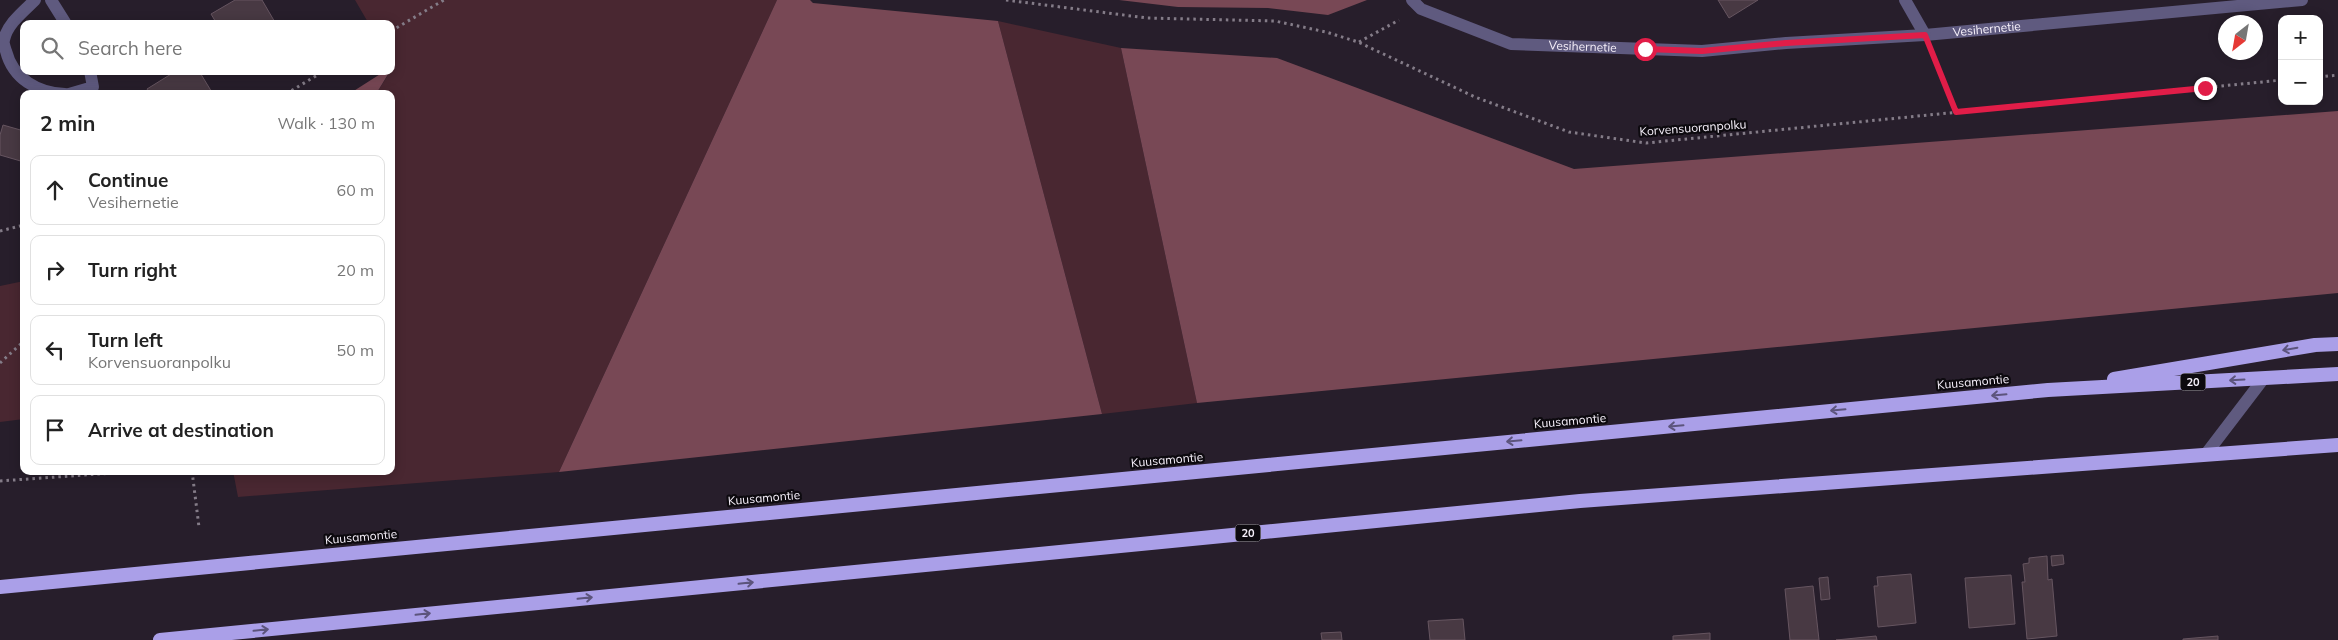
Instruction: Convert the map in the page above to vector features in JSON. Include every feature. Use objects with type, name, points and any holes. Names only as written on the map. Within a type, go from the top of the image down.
[{"type":"highway","points":[[2048,390],[2315,345],[2338,344]]},
{"type":"highway","name":"Kuusamontie","points":[[0,586],[2048,390],[2338,374]]},
{"type":"highway","name":"20","points":[[160,640],[1570,502],[2338,445]]},
{"type":"street","points":[[35,0],[11,24],[3,41],[9,62],[25,81],[42,90]]},
{"type":"street","points":[[51,0],[64,20]]},
{"type":"street","points":[[1905,0],[1925,35]]},
{"type":"street","name":"Vesihernetie","points":[[1416,4],[1511,44],[1702,51],[1786,43],[1925,35],[2302,0]]},
{"type":"street","points":[[83,90],[94,87],[91,75]]},
{"type":"street","points":[[2206,454],[2264,378]]},
{"type":"path","points":[[395,29],[444,0]]},
{"type":"path","name":"Korvensuoranpolku","points":[[1006,0],[1147,18],[1275,22],[1326,32],[1358,42],[1475,96],[1569,132],[1646,143],[2278,80]]},
{"type":"path","points":[[1358,42],[1416,4]]},
{"type":"path","points":[[1925,35],[1956,112]]},
{"type":"path","points":[[293,90],[317,75]]},
{"type":"path","points":[[2323,77],[2338,75]]},
{"type":"path","points":[[0,231],[20,226]]},
{"type":"path","points":[[0,363],[20,345]]},
{"type":"path","points":[[0,481],[85,475]]},
{"type":"path","points":[[192,475],[198,526]]},
{"type":"shaded area","points":[[355,0],[777,0],[559,472],[238,497],[234,475],[395,475],[395,90],[379,90],[388,75],[395,75],[395,20],[367,20]]},
{"type":"shaded area","points":[[777,0],[810,0],[813,3],[998,21],[1102,414],[559,472]]},
{"type":"shaded area","points":[[1119,0],[1367,0],[1328,15],[1268,8],[1178,7]]},
{"type":"shaded area","points":[[998,21],[1121,48],[1197,403],[1102,414]]},
{"type":"shaded area","points":[[1121,48],[1277,58],[1574,169],[2338,111],[2338,293],[1197,403]]},
{"type":"shaded area","points":[[379,75],[388,75],[378,90],[355,90]]},
{"type":"shaded area","points":[[20,282],[20,420],[0,422],[0,286]]},
{"type":"building","points":[[235,0],[262,0],[274,20],[215,20],[211,14]]},
{"type":"building","points":[[1718,0],[1758,0],[1729,18]]},
{"type":"building","points":[[170,75],[201,75],[211,90],[148,90]]},
{"type":"building","points":[[3,125],[20,130],[20,161],[0,155],[0,135]]},
{"type":"building","points":[[2063,555],[2064,564],[2052,566],[2051,556]]},
{"type":"building","points":[[2047,556],[2048,580],[2052,579],[2057,636],[2027,639],[2022,582],[2025,582],[2023,564],[2029,563],[2029,558]]},
{"type":"building","points":[[1911,574],[1916,623],[1878,627],[1874,586],[1878,586],[1877,577]]},
{"type":"building","points":[[2011,575],[2015,624],[1969,628],[1965,578]]},
{"type":"building","points":[[1828,577],[1830,599],[1821,600],[1819,578]]},
{"type":"building","points":[[1813,586],[1819,640],[1790,640],[1785,589]]},
{"type":"building","points":[[1463,619],[1465,640],[1430,640],[1428,621]]},
{"type":"building","points":[[1341,632],[1342,640],[1322,640],[1321,633]]},
{"type":"building","points":[[1710,633],[1710,640],[1673,640],[1673,636]]},
{"type":"building","points":[[1876,636],[1877,640],[1836,640]]},
{"type":"building","points":[[2218,636],[2218,640],[2183,640],[2183,639]]},
{"type":"route","points":[[1645,49],[1702,51],[1786,43],[1925,35],[1956,112],[2205,88]]}]
